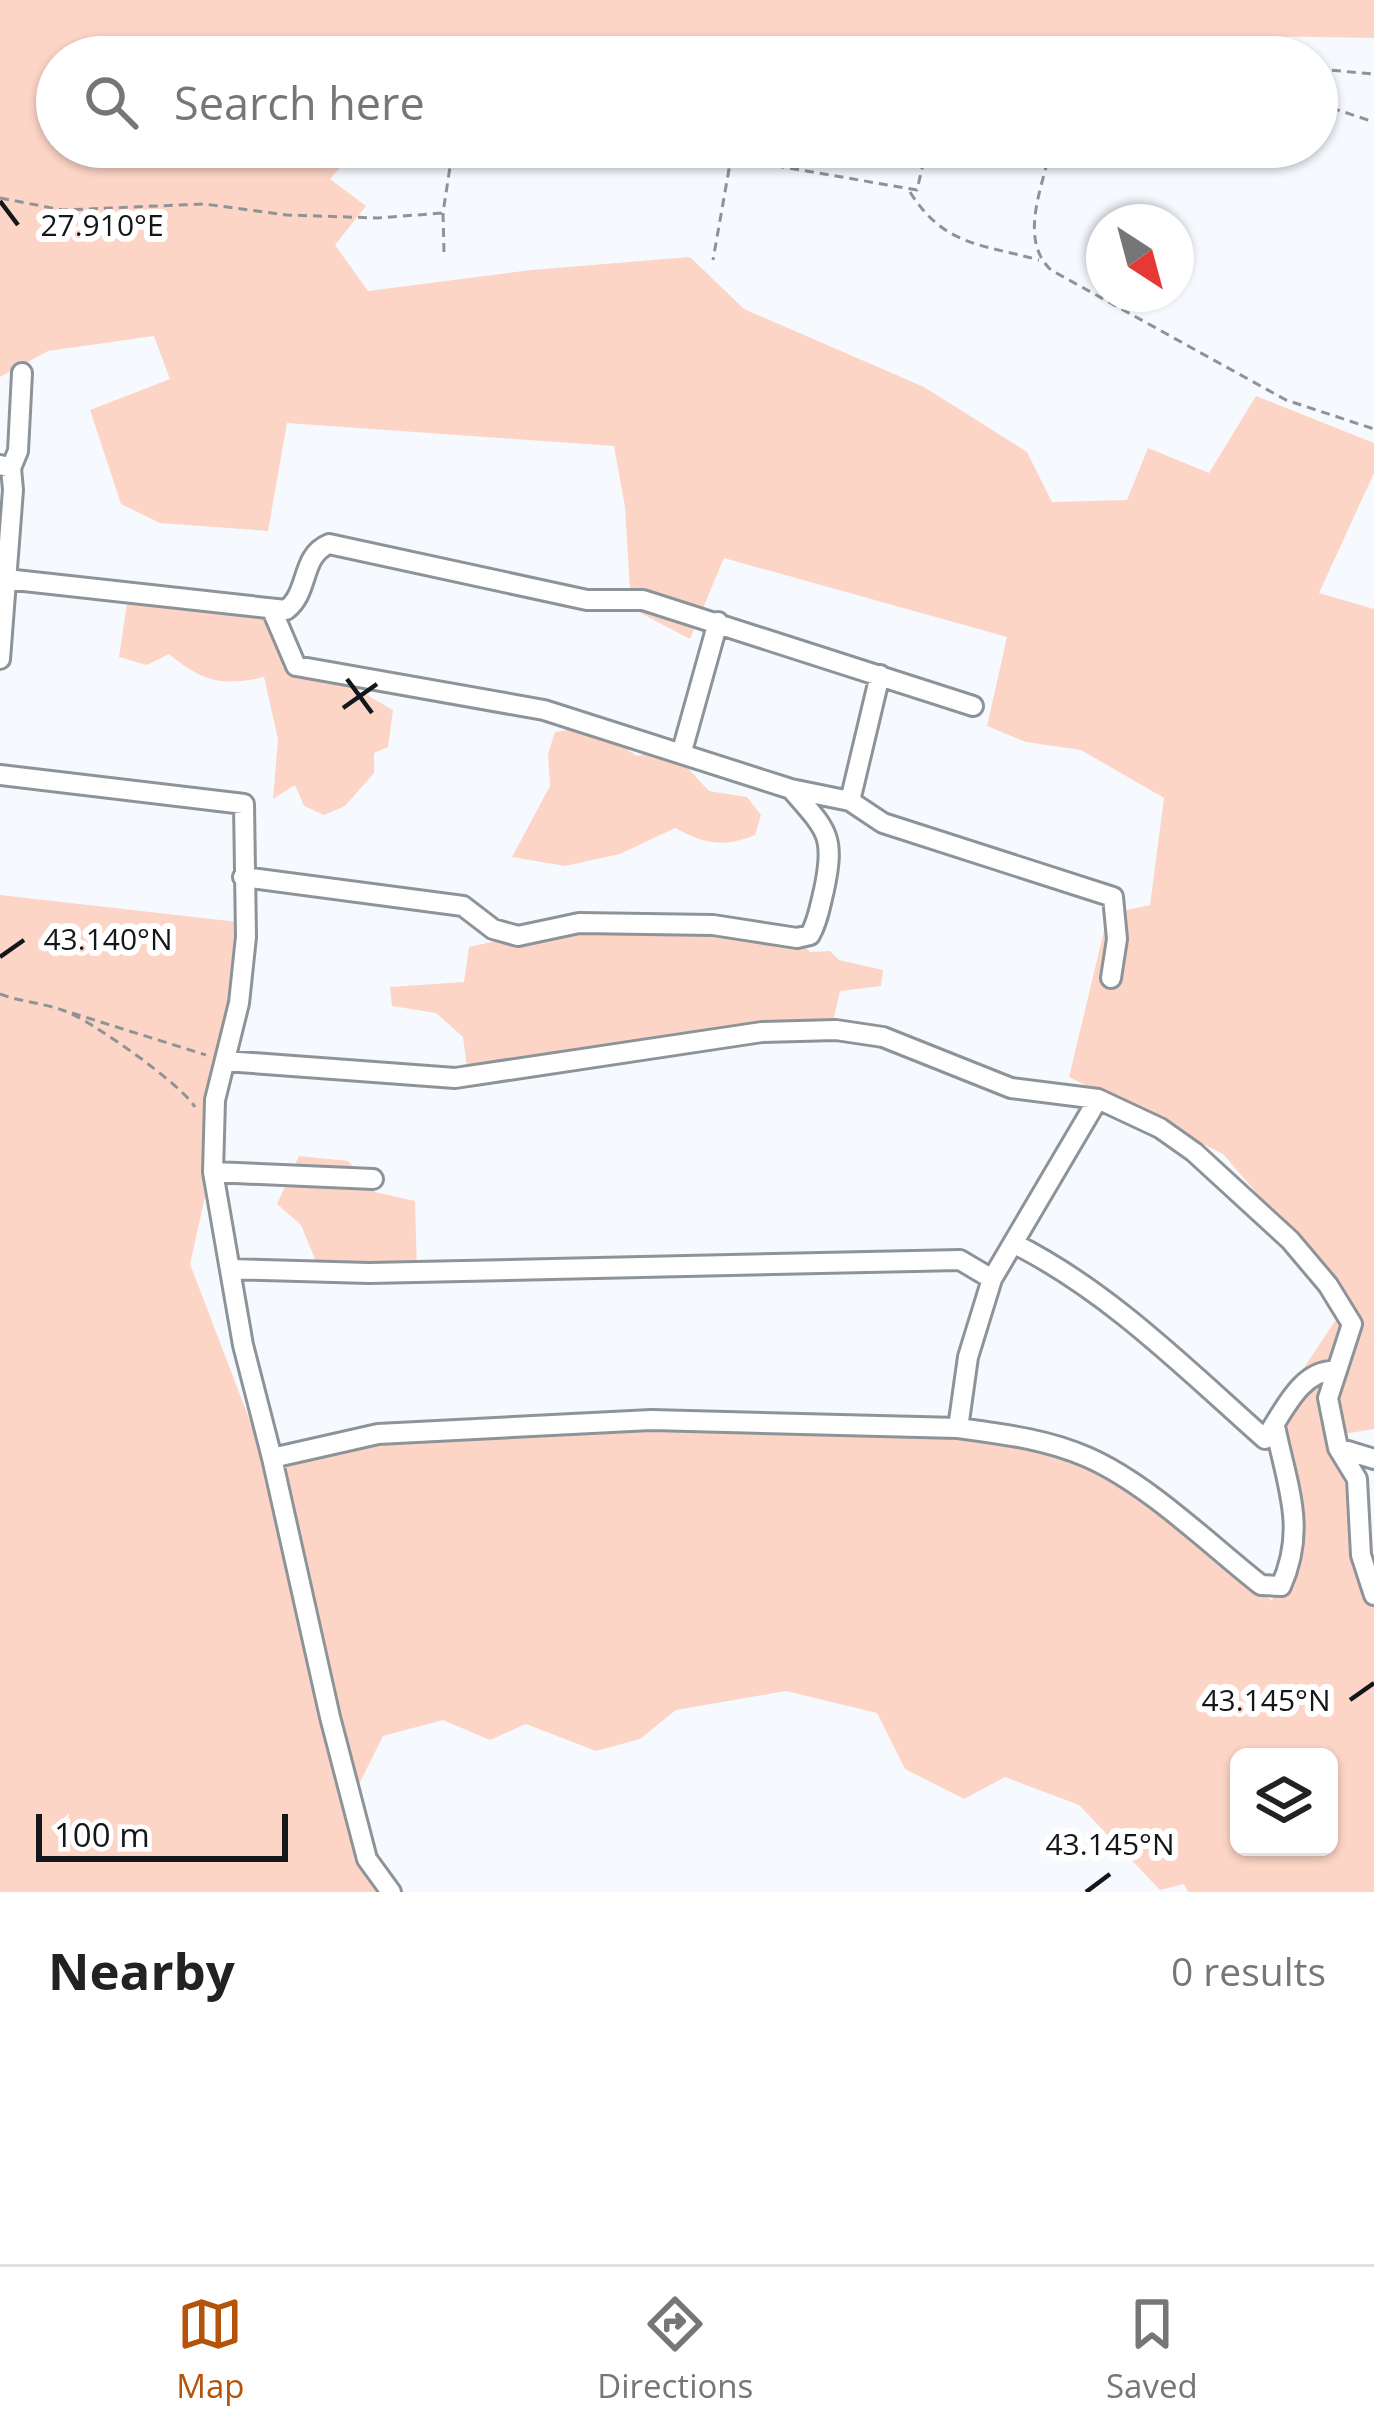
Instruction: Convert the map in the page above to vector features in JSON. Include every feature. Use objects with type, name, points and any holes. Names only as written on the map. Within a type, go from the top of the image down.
[{"type":"street","points":[[0,659],[13,490],[5,466],[18,451],[22,373]]},
{"type":"street","points":[[6,579],[286,610],[295,603],[317,549],[329,544],[586,600],[643,599],[973,706]]},
{"type":"street","points":[[272,610],[296,665],[544,710],[790,789],[850,801],[883,823],[1113,897],[1117,940],[1111,978]]},
{"type":"street","points":[[682,751],[718,622]]},
{"type":"street","points":[[850,801],[880,675]]},
{"type":"street","points":[[0,776],[244,804],[246,937],[239,1003],[214,1100],[213,1172],[243,1345],[354,1815],[367,1859],[391,1892]]},
{"type":"street","points":[[243,877],[463,906],[493,929],[518,936],[579,923],[713,925],[796,938],[810,935],[816,925],[832,854],[826,831],[790,789]]},
{"type":"street","points":[[225,1060],[455,1078],[762,1032],[836,1030],[884,1037],[1011,1088],[1098,1100],[1160,1128],[1194,1152],[1290,1240],[1328,1285],[1352,1324],[1328,1398],[1338,1448],[1357,1479],[1361,1555],[1374,1594]]},
{"type":"street","points":[[958,1428],[968,1357],[992,1279],[1098,1100]]},
{"type":"street","points":[[213,1172],[373,1179]]},
{"type":"street","points":[[1013,1243],[1058,1265],[1149,1336],[1265,1439],[1306,1381],[1321,1370],[1336,1371]]},
{"type":"street","points":[[230,1269],[369,1273],[960,1260],[992,1279]]},
{"type":"street","points":[[272,1458],[378,1434],[628,1421],[958,1428],[1023,1437],[1089,1457],[1139,1489],[1262,1585],[1281,1586],[1295,1555],[1295,1523],[1275,1426]]},
{"type":"street","points":[[1338,1448],[1374,1459]]},
{"type":"path","points":[[1338,71],[1374,74]]},
{"type":"path","points":[[1338,111],[1374,122]]},
{"type":"path","points":[[444,252],[442,213],[450,168]]},
{"type":"path","points":[[713,260],[729,168]]},
{"type":"path","points":[[788,168],[917,190],[922,168]]},
{"type":"path","points":[[1041,260],[1034,249],[1034,231],[1048,168]]},
{"type":"path","points":[[908,189],[928,221],[959,238],[1041,260],[1159,332],[1286,400],[1374,429]]},
{"type":"path","points":[[0,198],[63,210],[204,204],[287,215],[377,218],[442,213]]},
{"type":"path","points":[[0,994],[225,1060]]},
{"type":"path","points":[[68,1012],[190,1098],[212,1135]]},
{"type":"shaded area","points":[[0,0],[1374,0],[1374,38],[36,36],[36,168],[340,168],[330,179],[366,206],[335,245],[368,291],[531,270],[690,257],[744,309],[924,387],[1027,452],[1052,502],[1127,500],[1148,448],[1209,473],[1256,396],[1374,443],[1374,473],[1319,593],[1374,609],[1374,1429],[1344,1434],[1374,1576],[1374,1892],[1188,1892],[1184,1884],[1160,1890],[1079,1805],[1005,1777],[964,1799],[905,1769],[877,1713],[786,1691],[676,1710],[640,1739],[596,1751],[526,1724],[490,1740],[443,1720],[383,1736],[350,1802],[384,1892],[0,1892],[0,895],[257,924],[240,1040],[190,1264],[255,1434],[294,1453],[378,1434],[673,1426],[931,1436],[1053,1450],[1129,1493],[1272,1601],[1295,1523],[1272,1416],[1349,1300],[1223,1154],[1069,1077],[1108,914],[1150,905],[1164,798],[1081,750],[1026,742],[987,726],[1007,637],[724,558],[690,639],[631,608],[625,507],[614,446],[287,423],[268,531],[160,523],[121,504],[90,410],[170,379],[154,336],[48,351],[0,377]]},
{"type":"shaded area","points":[[129,590],[272,610],[296,665],[344,682],[393,710],[388,747],[374,753],[374,773],[345,806],[324,815],[304,806],[295,785],[273,799],[278,739],[264,677],[213,679],[169,654],[147,665],[119,657]]},
{"type":"shaded area","points":[[592,726],[637,756],[669,748],[709,791],[747,797],[761,815],[755,835],[714,842],[675,828],[620,854],[565,866],[512,857],[550,786],[548,754],[555,732]]},
{"type":"shaded area","points":[[579,923],[797,938],[810,952],[830,951],[839,960],[883,970],[881,986],[840,991],[833,1022],[468,1076],[463,1037],[436,1013],[392,1006],[390,987],[464,982],[469,947]]},
{"type":"shaded area","points":[[299,1156],[348,1161],[375,1192],[415,1201],[417,1272],[319,1269],[301,1225],[277,1204]]}]
